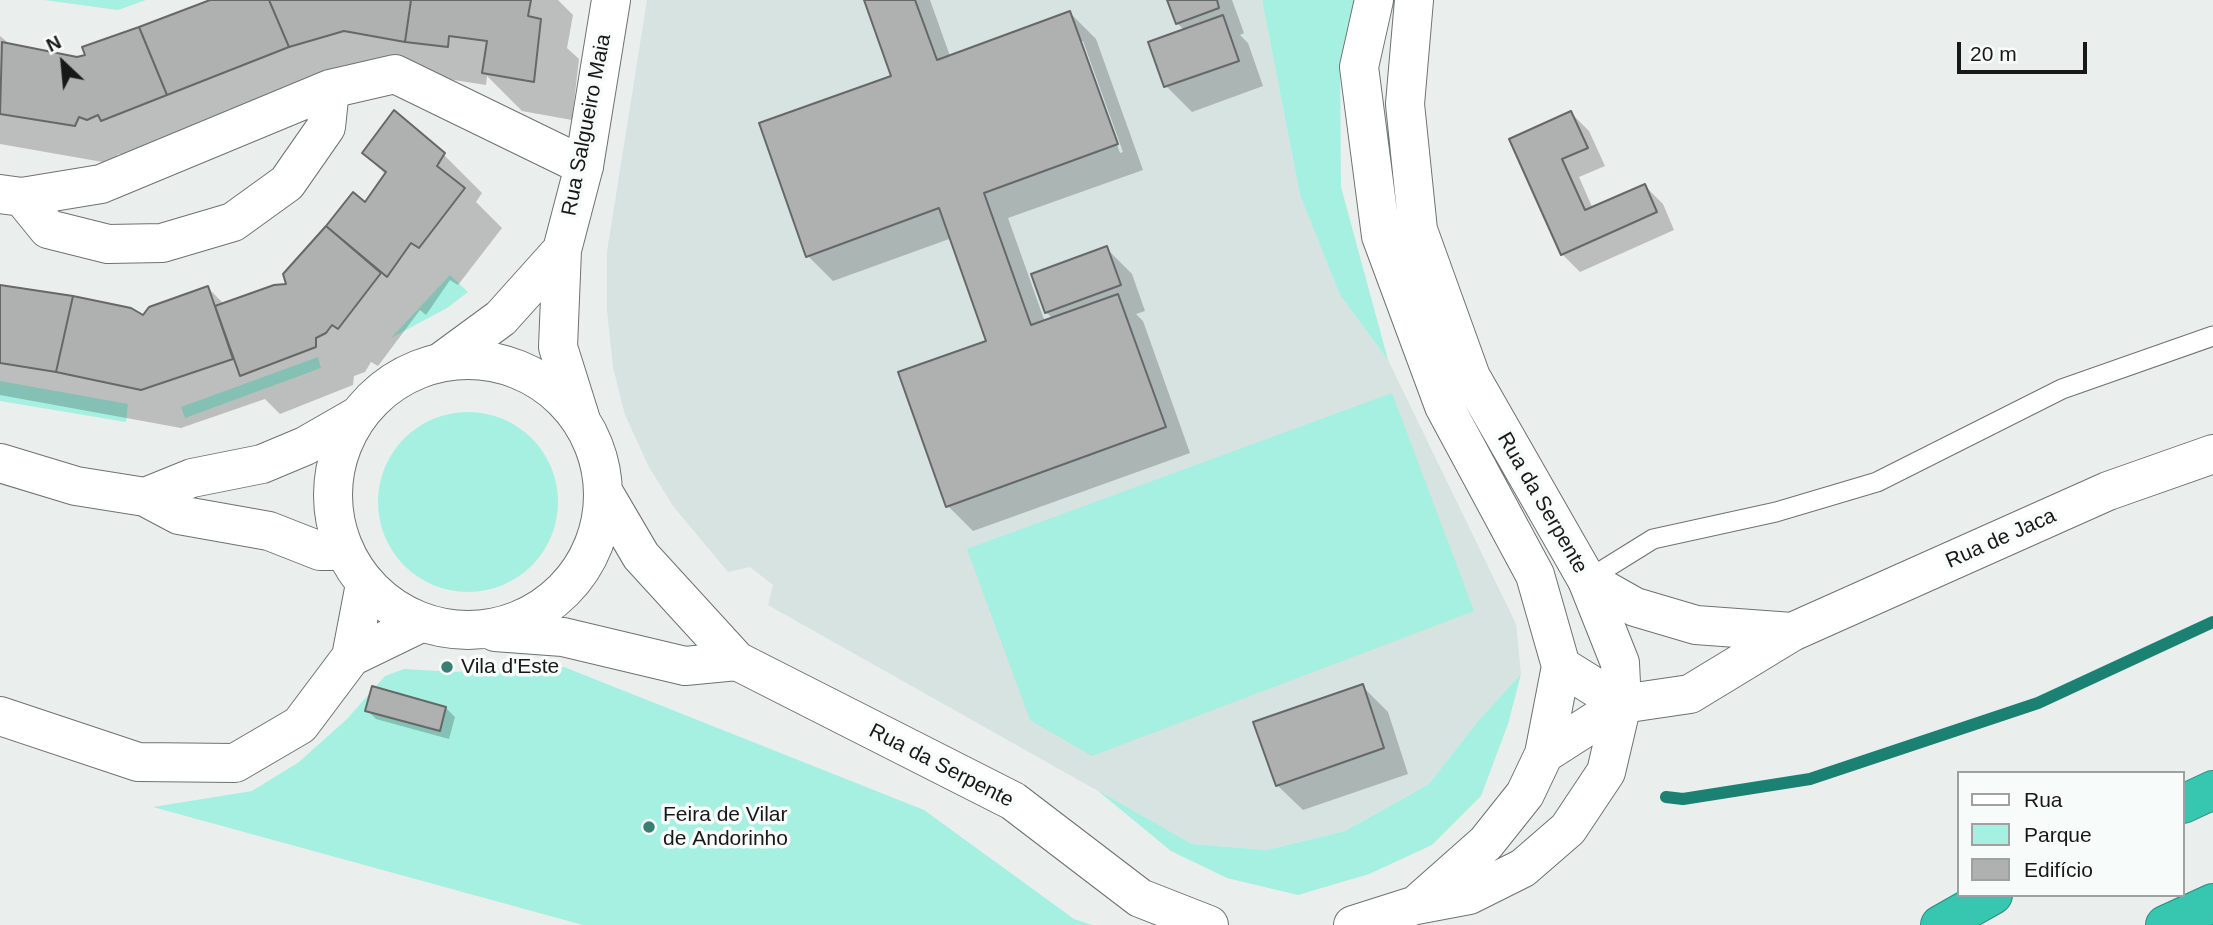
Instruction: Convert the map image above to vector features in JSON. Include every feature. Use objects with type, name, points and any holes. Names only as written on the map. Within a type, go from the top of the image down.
[{"type":"highway","points":[[2185,803],[2213,790]]},
{"type":"highway","points":[[1940,925],[1989,897]]},
{"type":"highway","points":[[2165,925],[2213,903]]},
{"type":"main road","name":"Rua Salgueiro Maia","points":[[580,417],[558,346],[562,250],[584,166],[611,0]]},
{"type":"main road","name":"Rua da Serpente","points":[[1374,0],[1359,67],[1381,236],[1444,406],[1535,575],[1561,666],[1544,754],[1525,794],[1486,843],[1416,905]]},
{"type":"main road","name":"Rua da Serpente","points":[[1353,925],[1416,905],[1469,895],[1523,868],[1569,829],[1606,772],[1622,704],[1620,663],[1587,580],[1471,377],[1418,230],[1405,104],[1414,0]]},
{"type":"main road","points":[[11,195],[101,184],[330,89],[395,74],[584,166]]},
{"type":"main road","points":[[11,195],[48,229],[108,244],[162,243],[233,222],[287,183],[326,127],[330,89]]},
{"type":"main road","name":"Rua Salgueiro Maia","points":[[441,362],[501,318],[562,250]]},
{"type":"main road","points":[[477,630],[517,622],[553,601],[581,571],[598,534],[604,493],[597,455],[580,417],[553,389],[519,370],[481,360],[441,362],[410,372],[382,390],[359,415],[338,455],[332,500],[345,551],[365,584],[391,607],[421,623],[449,630],[563,637],[685,666],[737,661]]},
{"type":"main road","points":[[145,497],[192,478],[262,464],[305,446],[359,415]]},
{"type":"main road","name":"Rua de Jaca","points":[[1544,754],[1622,704],[1690,694],[1792,632],[2108,491],[2213,454]]},
{"type":"main road","points":[[0,463],[76,486],[145,497],[179,515],[269,531],[320,551],[345,551]]},
{"type":"main road","name":"Rua da Serpente","points":[[604,493],[641,556],[737,661],[1013,801],[1140,898],[1209,925]]},
{"type":"main road","name":"Rua de Jaca","points":[[1587,580],[1635,607],[1696,625],[1792,632]]},
{"type":"main road","points":[[0,716],[138,762],[235,762],[300,724],[351,657],[365,584]]},
{"type":"main road","points":[[351,657],[421,623]]},
{"type":"main road","points":[[1561,666],[1622,704]]},
{"type":"lane","points":[[1587,580],[1653,539],[1776,512],[1877,482],[2062,389],[2213,336]]},
{"type":"shaded area","points":[[647,0],[1262,0],[1300,195],[1340,295],[1388,360],[1516,624],[1521,674],[1479,720],[1429,784],[1345,831],[1267,850],[1192,844],[768,605],[773,585],[750,567],[728,572],[673,506],[649,467],[625,415],[613,367],[607,311],[607,252]]},
{"type":"green space","points":[[44,0],[146,0],[118,10]]},
{"type":"green space","points":[[1262,0],[1354,0],[1340,61],[1341,187],[1388,360],[1340,295],[1300,195]]},
{"type":"green space","points":[[450,275],[468,292],[447,308],[391,338]]},
{"type":"green space","points":[[318,357],[321,368],[185,418],[181,407]]},
{"type":"green space","points":[[0,381],[128,404],[126,422],[0,401]]},
{"type":"green space","points":[[1392,393],[1474,611],[1092,756],[1030,720],[967,549]]},
{"type":"green space","points":[[468,412],[503,418],[532,438],[552,467],[558,502],[552,537],[532,566],[503,586],[468,592],[433,586],[404,566],[384,537],[378,502],[384,467],[404,438],[433,418]]},
{"type":"green space","points":[[514,667],[564,667],[924,810],[1074,919],[1092,925],[583,925],[153,807],[252,791],[299,762],[347,719],[385,676],[404,669],[456,672]]},
{"type":"green space","points":[[1521,674],[1508,724],[1481,796],[1432,845],[1369,874],[1298,895],[1227,878],[1171,851],[1097,790],[1192,844],[1267,850],[1345,831],[1429,784],[1479,720]]},
{"type":"building","points":[[210,0],[269,0],[289,47],[167,95],[139,27]]},
{"type":"building","points":[[269,0],[411,0],[405,42],[344,31],[289,47]]},
{"type":"building","points":[[411,0],[531,0],[528,16],[541,19],[534,82],[482,73],[487,41],[449,36],[448,47],[405,42]]},
{"type":"building","points":[[864,0],[915,0],[937,60],[1070,11],[1118,144],[984,193],[1031,325],[1118,294],[1166,427],[946,507],[898,372],[986,341],[939,208],[806,257],[759,123],[891,76]]},
{"type":"building","points":[[1167,0],[1217,0],[1219,8],[1176,24]]},
{"type":"building","points":[[1223,15],[1239,61],[1164,87],[1148,42]]},
{"type":"building","points":[[139,27],[167,95],[101,121],[98,115],[87,120],[79,117],[75,126],[0,114],[2,42],[77,57],[85,55],[82,47]]},
{"type":"building","points":[[394,110],[445,153],[437,166],[465,188],[419,248],[411,243],[387,277],[326,226],[353,192],[365,202],[386,172],[362,153]]},
{"type":"building","points":[[1571,111],[1588,148],[1562,159],[1585,210],[1645,184],[1657,212],[1561,255],[1509,139]]},
{"type":"building","points":[[326,226],[381,273],[338,329],[332,325],[326,333],[316,338],[316,347],[240,376],[215,306],[274,285],[286,284],[283,274]]},
{"type":"building","points":[[1107,246],[1121,285],[1045,313],[1031,274]]},
{"type":"building","points":[[0,285],[73,296],[56,372],[0,363]]},
{"type":"building","points":[[208,286],[233,359],[141,390],[56,372],[73,296],[131,308],[143,315],[149,307]]},
{"type":"building","points":[[1363,684],[1384,748],[1276,786],[1253,722]]},
{"type":"building","points":[[372,686],[446,707],[440,731],[365,711]]},
{"type":"waterway","points":[[1666,797],[1683,799],[1810,779],[2038,703],[2213,622]]},
{"type":"place","name":"Vila d'Este","points":[[447,667]]},
{"type":"place","name":"Feira de Vilar de Andorinho","points":[[649,827]]}]
